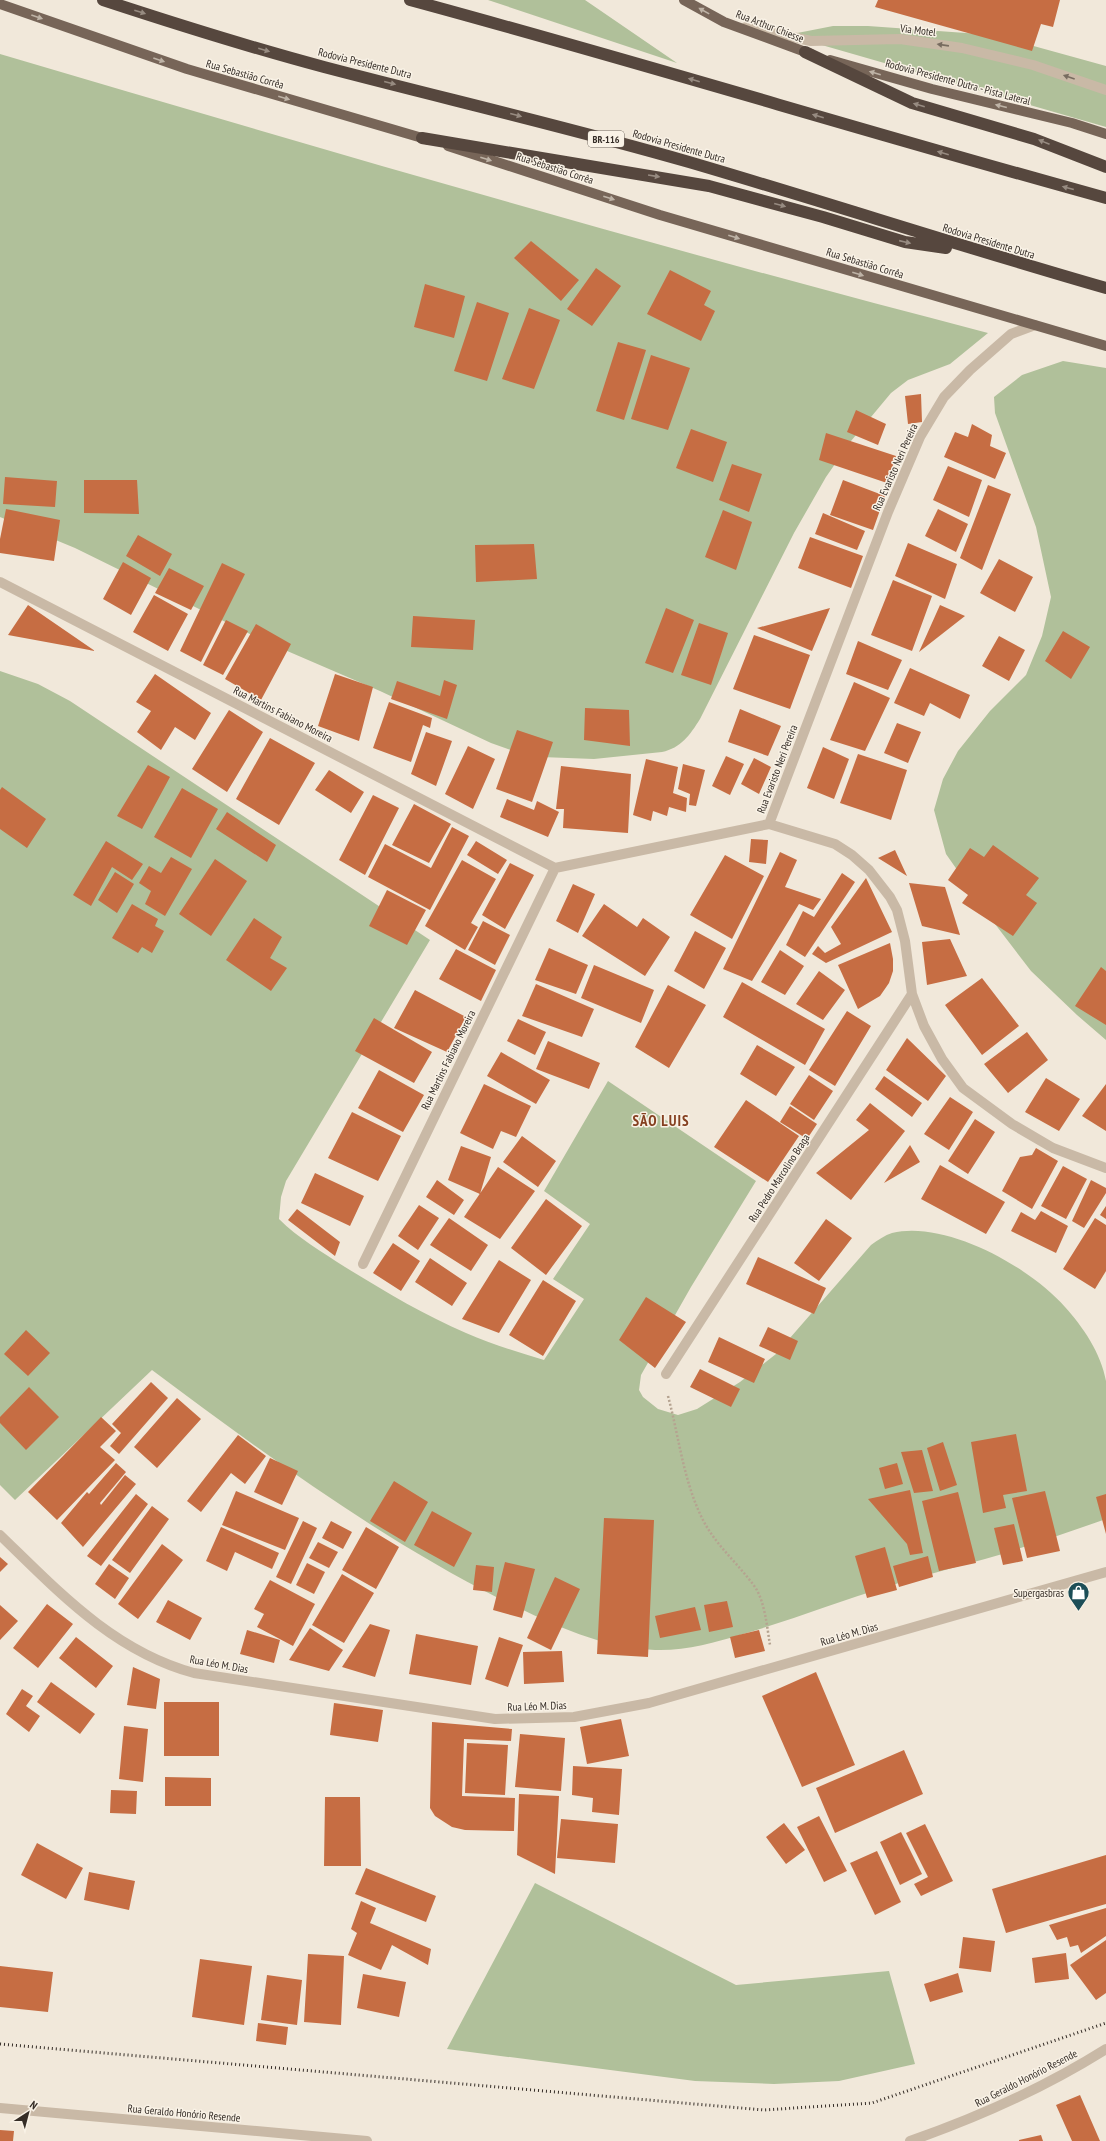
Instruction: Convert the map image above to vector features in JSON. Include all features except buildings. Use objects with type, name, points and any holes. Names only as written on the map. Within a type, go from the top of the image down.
[{"type":"highway","name":"Rodovia Presidente Dutra","points":[[103,0],[189,29],[324,67],[464,101],[689,162],[983,253],[1106,288]]},
{"type":"highway","points":[[410,0],[590,49],[940,152],[1106,198]]},
{"type":"highway","points":[[805,52],[912,103],[1034,139],[1106,167]]},
{"type":"highway","points":[[422,138],[709,186],[823,217],[905,242],[983,253]]},
{"type":"main road","name":"Rua Arthur Chiesse","points":[[684,0],[724,22],[805,52]]},
{"type":"main road","name":"Rua Sebastião Corrêa","points":[[0,4],[187,69],[422,138],[660,215],[1106,346]]},
{"type":"main road","name":"Rodovia Presidente Dutra - Pista Lateral","points":[[805,52],[932,89],[1072,123],[1106,134]]},
{"type":"street","name":"Via Motel","points":[[724,22],[811,41],[900,40],[962,48],[1033,65],[1106,90]]},
{"type":"street","name":"Rua Evaristo Neri Pereira","points":[[1035,325],[1011,334],[970,370],[944,397],[920,436],[888,512],[769,824],[835,844],[852,855],[883,886],[897,910],[905,941],[912,994],[924,1026],[942,1059],[963,1088],[1012,1124],[1053,1148],[1106,1168]]},
{"type":"street","name":"Rua Martins Fabiano Moreira","points":[[0,582],[555,868],[363,1264]]},
{"type":"street","points":[[555,868],[769,824]]},
{"type":"street","name":"Rua Pedro Marcolino Braga","points":[[666,1374],[912,994]]},
{"type":"street","name":"Rua Léo M. Dias","points":[[0,1535],[87,1618],[121,1642],[142,1654],[176,1668],[194,1673],[495,1719],[574,1717],[649,1703],[1106,1572]]},
{"type":"street","name":"Rua Geraldo Honório Resende","points":[[910,2141],[997,2109],[1068,2073],[1106,2049]]},
{"type":"street","name":"Rua Geraldo Honório Resende","points":[[0,2108],[366,2141]]},
{"type":"path","points":[[666,1374],[665,1387],[678,1433],[683,1466],[690,1490],[711,1536],[755,1588],[762,1607],[775,1667]]},
{"type":"green space","points":[[488,0],[585,0],[677,63]]},
{"type":"green space","points":[[833,26],[868,26],[980,34],[1030,45],[1106,66],[1106,127],[787,35]]},
{"type":"green space","points":[[0,54],[616,233],[988,333],[950,364],[908,380],[891,393],[851,441],[826,477],[794,533],[700,719],[693,730],[680,744],[662,752],[594,759],[541,757],[516,752],[491,743],[380,691],[264,641],[75,548],[0,517]]},
{"type":"green space","points":[[1063,361],[1106,368],[1106,1040],[1077,1015],[1031,971],[995,924],[946,854],[934,810],[943,779],[958,751],[990,711],[1026,675],[1042,636],[1051,597],[1036,527],[995,413],[994,397],[1022,375]]},
{"type":"green space","points":[[0,671],[38,684],[70,701],[430,940],[286,1181],[281,1197],[279,1219],[302,1239],[360,1276],[435,1318],[485,1341],[544,1360],[584,1299],[553,1279],[590,1224],[544,1191],[608,1081],[756,1181],[691,1287],[641,1375],[639,1390],[643,1397],[658,1409],[678,1415],[697,1409],[740,1382],[776,1354],[871,1245],[884,1236],[892,1233],[914,1231],[937,1233],[961,1240],[986,1250],[1031,1277],[1050,1292],[1065,1307],[1085,1332],[1100,1360],[1106,1381],[1106,1519],[1016,1550],[889,1586],[780,1623],[732,1637],[688,1648],[655,1650],[614,1645],[575,1633],[500,1599],[454,1574],[365,1521],[321,1492],[152,1370],[15,1500],[0,1485]]},
{"type":"green space","points":[[535,1883],[736,1985],[889,1971],[915,2064],[839,2081],[774,2084],[695,2081],[447,2049]]},
{"type":"railway","points":[[0,2044],[764,2110],[872,2103],[1106,2023]]},
{"type":"place","name":"Supergasbras","points":[[1079,1612]]},
{"type":"district","name":"SÃO LUIS","points":[[661,1120]]}]
